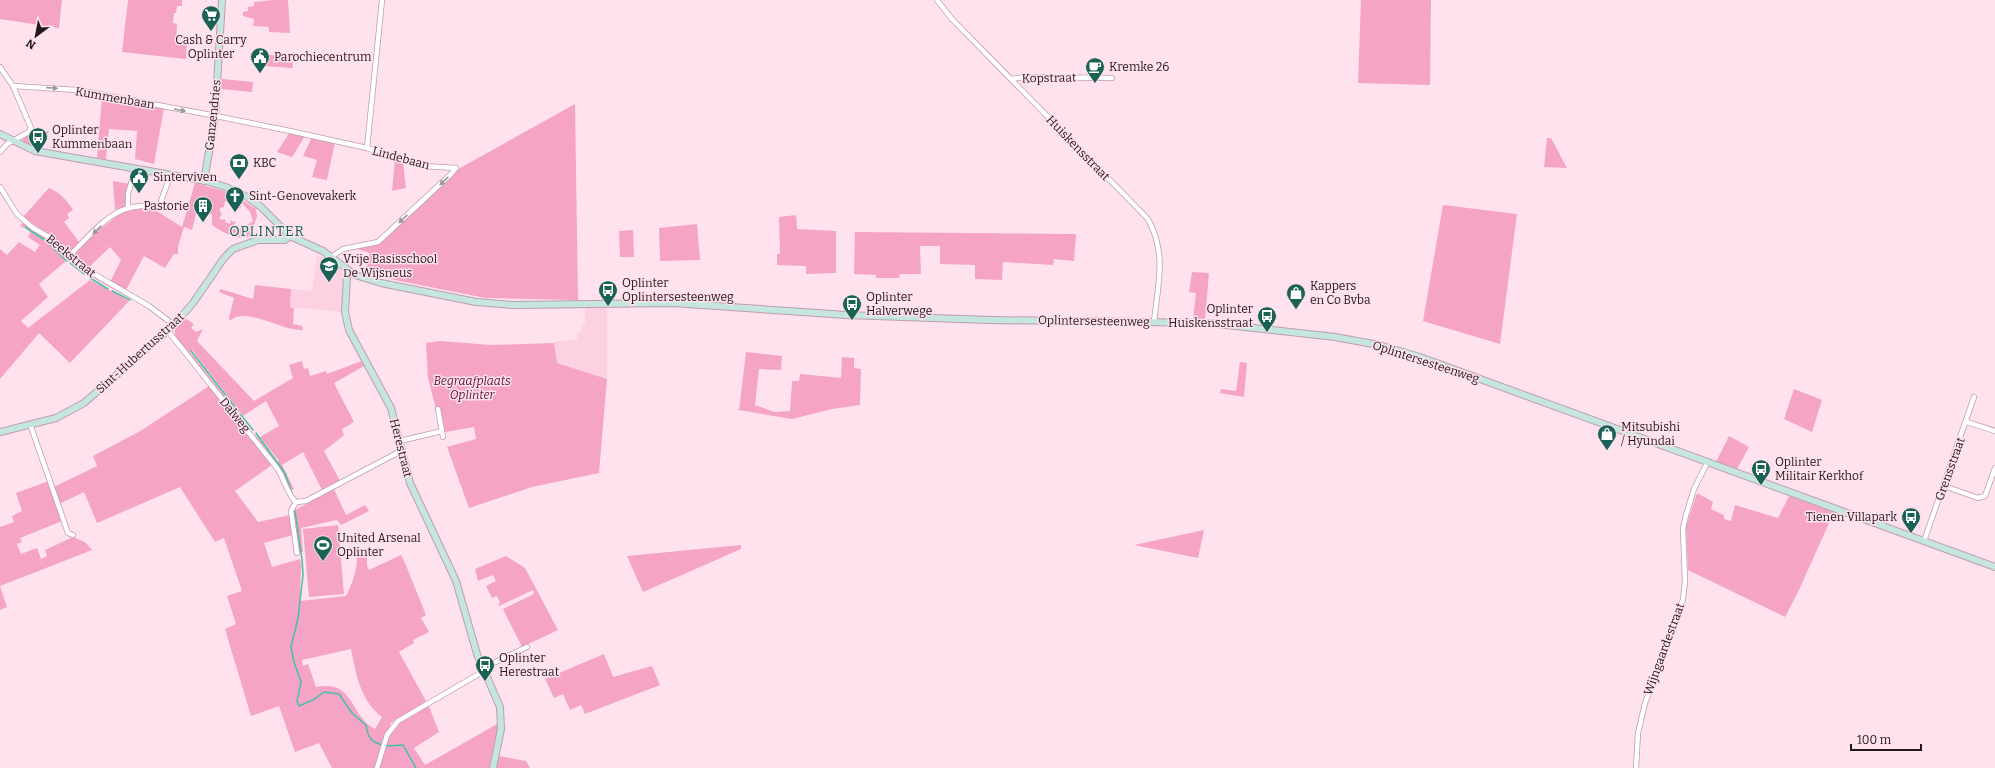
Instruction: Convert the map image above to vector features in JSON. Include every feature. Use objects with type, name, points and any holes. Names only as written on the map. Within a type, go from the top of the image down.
[{"type":"street","name":"Ganzendries","points":[[204,181],[214,117],[222,0]]},
{"type":"street","points":[[367,148],[382,0]]},
{"type":"street","name":"Huiskensstraat","points":[[937,0],[952,19],[1137,208],[1151,225],[1158,242],[1160,258],[1154,322]]},
{"type":"street","points":[[0,67],[13,86],[31,128],[29,132],[14,142],[7,144],[0,152]]},
{"type":"street","name":"Kopstraat","points":[[1011,79],[1026,77],[1112,78]]},
{"type":"street","name":"Kummenbaan","points":[[13,86],[77,90],[214,117]]},
{"type":"street","name":"Lindebaan","points":[[214,117],[290,131],[367,148],[423,166],[456,168],[378,242],[343,249],[336,252],[331,257]]},
{"type":"street","points":[[0,134],[14,142],[42,152],[204,181],[226,187],[247,197],[261,207],[290,236],[315,247],[331,257],[349,272]]},
{"type":"street","points":[[128,208],[128,194],[135,169]]},
{"type":"street","points":[[69,256],[106,221],[128,208],[160,204],[170,176]]},
{"type":"street","name":"Beekstraat","points":[[0,187],[17,214],[33,228],[49,237],[69,256],[92,274],[149,306],[174,325]]},
{"type":"street","name":"Sint-Hubertusstraat","points":[[0,432],[65,414],[84,403],[174,325],[193,303],[233,249],[248,242],[268,239],[285,240],[290,236]]},
{"type":"street","name":"Oplintersesteenweg","points":[[349,272],[381,283],[493,304],[673,303],[850,315],[990,320],[1209,323],[1335,336],[1379,345],[1420,358],[1995,567]]},
{"type":"street","name":"Herestraat","points":[[349,272],[347,277],[346,322],[354,341],[391,408],[410,483],[456,581],[472,639],[483,670],[500,707],[502,716],[493,768]]},
{"type":"street","name":"Dalweg","points":[[168,331],[277,468],[286,482],[290,496],[296,502]]},
{"type":"street","name":"Grensstraat","points":[[1924,541],[1967,422],[1974,397]]},
{"type":"street","points":[[438,409],[443,437]]},
{"type":"street","points":[[1967,422],[1995,432]]},
{"type":"street","points":[[30,424],[68,533],[73,535]]},
{"type":"street","points":[[400,441],[442,430]]},
{"type":"street","points":[[297,553],[291,511],[296,502],[306,501],[401,451]]},
{"type":"street","name":"Wijngaardestraat","points":[[1636,768],[1638,733],[1644,703],[1678,618],[1683,599],[1685,581],[1683,529],[1686,515],[1694,489],[1707,463]]},
{"type":"street","points":[[1944,486],[1978,498],[1985,496],[1995,468]]},
{"type":"street","points":[[377,768],[384,743],[392,726],[398,720],[483,670],[527,647]]},
{"type":"shaded area","name":"Vrije Basisschool De Wijsneus","points":[[317,255],[327,259],[343,273],[343,312],[290,307],[291,289],[312,291]]},
{"type":"shaded area","points":[[607,307],[607,379],[557,363],[554,342],[577,339],[577,332],[581,332],[581,325],[585,325],[585,308]]},
{"type":"green space","points":[[0,0],[62,0],[59,28],[0,19]]},
{"type":"green space","points":[[128,0],[182,0],[182,6],[177,6],[176,13],[174,13],[173,23],[177,24],[176,41],[187,43],[186,59],[122,52]]},
{"type":"green space","points":[[288,0],[290,33],[269,32],[269,27],[253,26],[254,19],[243,16],[243,12],[248,11],[248,7],[254,6],[254,2]]},
{"type":"green space","points":[[1361,0],[1431,0],[1430,85],[1358,83]]},
{"type":"green space","points":[[250,53],[292,57],[293,68],[252,65],[253,60],[250,57]]},
{"type":"green space","points":[[222,79],[253,82],[252,92],[221,89]]},
{"type":"green space","points":[[102,97],[164,108],[154,164],[135,159],[137,131],[109,129],[106,159],[97,158]]},
{"type":"green space","points":[[575,104],[578,300],[485,298],[365,274],[370,253],[353,248],[380,242],[460,168]]},
{"type":"green space","points":[[49,131],[41,149],[23,142],[23,138],[32,132]]},
{"type":"green space","points":[[290,132],[305,136],[292,157],[277,152]]},
{"type":"green space","points":[[312,137],[335,142],[327,180],[312,177],[317,160],[303,156]]},
{"type":"green space","points":[[1547,138],[1551,138],[1567,168],[1544,167]]},
{"type":"green space","points":[[395,159],[403,162],[406,188],[392,191]]},
{"type":"green space","points":[[113,181],[130,184],[126,206],[115,210]]},
{"type":"green space","points":[[195,183],[231,193],[256,209],[257,217],[249,236],[244,237],[235,237],[212,225],[212,214],[196,214],[192,230],[184,227],[178,246],[178,254],[174,254],[165,268],[144,256],[126,290],[110,282],[121,260],[110,247],[87,269],[73,256],[93,235],[117,216],[127,211],[157,206],[155,210],[182,227]],"holes":[[[225,201],[231,204],[232,202],[236,204],[235,208],[238,207],[240,209],[242,203],[250,212],[253,221],[246,226],[233,228],[236,221],[233,222],[231,220],[230,224],[225,222],[226,220],[219,219],[222,214],[220,212],[220,208],[224,207]]]},
{"type":"green space","points":[[49,188],[62,197],[73,210],[67,214],[69,218],[64,222],[80,243],[69,254],[55,239],[23,217]]},
{"type":"green space","points":[[1443,205],[1517,214],[1500,344],[1423,321]]},
{"type":"green space","points":[[796,215],[797,229],[836,231],[836,273],[806,274],[806,266],[777,265],[777,254],[780,254],[779,217]]},
{"type":"green space","points":[[23,223],[50,240],[84,271],[132,298],[131,299],[83,272],[47,240],[25,226],[23,228],[20,225]]},
{"type":"green space","points":[[697,224],[700,260],[660,261],[659,228]]},
{"type":"green space","points":[[633,230],[634,257],[620,257],[619,231]]},
{"type":"green space","points":[[31,231],[49,243],[66,261],[39,284],[48,297],[21,321],[28,328],[90,280],[129,301],[70,363],[39,333],[0,379],[0,249],[7,255],[19,242],[35,252],[40,245],[28,237]]},
{"type":"green space","points":[[855,232],[1076,234],[1074,261],[1054,259],[1053,265],[1003,262],[1002,280],[975,279],[975,265],[940,264],[940,246],[920,246],[921,274],[900,274],[899,278],[876,278],[876,275],[854,274]]},
{"type":"green space","points":[[1192,272],[1209,273],[1205,320],[1193,319],[1196,293],[1189,292]]},
{"type":"green space","points":[[255,285],[291,289],[290,307],[294,308],[293,324],[302,326],[303,330],[295,330],[254,317],[236,317],[230,321],[229,318],[234,298],[219,292],[221,289],[253,299]]},
{"type":"green space","points":[[185,318],[194,324],[191,328],[196,332],[203,329],[197,341],[254,401],[293,378],[289,365],[302,361],[304,369],[308,368],[310,376],[326,371],[327,374],[362,361],[364,366],[334,383],[354,422],[342,429],[344,435],[324,451],[340,481],[322,490],[303,452],[282,465],[294,489],[291,490],[283,472],[254,436],[256,435],[277,462],[279,461],[260,437],[279,426],[266,401],[243,416],[192,350],[190,352],[237,411],[235,412],[175,336],[175,330]]},
{"type":"green space","name":"Begraafplaats Oplinter","points":[[440,341],[491,345],[554,343],[557,363],[607,379],[599,473],[532,487],[469,508],[447,447],[476,439],[474,427],[445,432],[440,408],[436,409],[428,378],[426,343]]},
{"type":"green space","points":[[746,352],[782,356],[781,370],[759,369],[755,405],[774,412],[790,411],[792,381],[799,381],[800,374],[841,378],[842,357],[854,358],[854,368],[861,369],[860,405],[832,409],[792,419],[739,410]]},
{"type":"green space","points":[[1240,362],[1247,363],[1244,397],[1220,393],[1221,389],[1236,391]]},
{"type":"green space","points":[[209,386],[272,465],[235,491],[258,522],[290,515],[293,535],[264,543],[272,567],[300,559],[300,601],[346,596],[357,565],[357,554],[367,557],[367,566],[369,570],[401,555],[426,615],[421,618],[429,632],[413,640],[414,643],[399,652],[426,701],[391,723],[375,768],[332,768],[319,743],[295,752],[279,706],[251,716],[225,629],[236,624],[227,596],[242,591],[224,538],[215,542],[180,487],[97,523],[84,492],[59,504],[54,487],[97,466],[93,456],[142,430]],"holes":[[[351,649],[357,677],[364,695],[382,717],[375,729],[366,723],[350,700],[338,689],[329,686],[316,687],[308,664],[303,666],[302,660]]]},
{"type":"green space","points":[[1794,389],[1822,400],[1812,432],[1784,419]]},
{"type":"green space","points":[[1729,436],[1749,447],[1737,469],[1716,462]]},
{"type":"green space","points":[[49,481],[62,521],[20,538],[22,542],[17,544],[21,554],[37,548],[41,559],[47,556],[45,550],[73,537],[85,542],[92,550],[0,586],[0,527],[14,522],[12,516],[22,511],[16,493]]},
{"type":"green space","points":[[334,489],[346,515],[365,505],[369,511],[341,525],[337,520],[301,528],[303,552],[298,552],[293,511]]},
{"type":"green space","points":[[1697,493],[1713,502],[1711,509],[1724,515],[1724,519],[1731,521],[1735,505],[1778,518],[1789,496],[1834,512],[1799,590],[1785,617],[1688,570],[1686,526]]},
{"type":"green space","name":"United Arsenal Oplinter","points":[[338,525],[344,594],[309,597],[303,529]]},
{"type":"green space","points":[[1204,530],[1198,558],[1134,545]]},
{"type":"green space","points":[[741,545],[741,549],[643,592],[627,556]]},
{"type":"green space","points":[[506,556],[525,568],[558,630],[522,647],[503,609],[534,594],[533,590],[499,606],[498,604],[500,603],[497,596],[492,598],[486,586],[496,581],[493,575],[478,581],[475,569]]},
{"type":"green space","points":[[0,586],[7,607],[0,610]]},
{"type":"green space","points":[[604,654],[613,677],[652,666],[660,685],[585,714],[581,705],[570,710],[563,694],[554,698],[545,679]]},
{"type":"green space","points":[[428,704],[439,732],[414,748],[425,765],[499,723],[489,768],[378,768],[388,735],[394,726]]},
{"type":"green space","points":[[499,756],[526,761],[530,768],[496,768]]},
{"type":"waterway","points":[[25,227],[45,240],[67,261]]},
{"type":"waterway","points":[[70,263],[84,274]]},
{"type":"waterway","points":[[90,278],[108,289]]},
{"type":"waterway","points":[[112,291],[130,300]]},
{"type":"waterway","points":[[191,351],[238,411]]},
{"type":"waterway","points":[[240,414],[253,430]]},
{"type":"waterway","points":[[256,433],[285,473],[293,496]]},
{"type":"waterway","points":[[295,511],[303,575],[298,618],[291,647],[294,662],[301,682],[297,701],[299,706],[313,700],[324,692],[339,694],[352,713],[366,725],[370,738],[382,745]]},
{"type":"waterway","points":[[385,746],[403,745],[416,768]]},
{"type":"place","name":"Cash & Carry Oplinter","points":[[211,32]]},
{"type":"place","name":"Parochiecentrum","points":[[260,74]]},
{"type":"place","name":"Kremke 26","points":[[1095,84]]},
{"type":"place","name":"Oplinter Kummenbaan","points":[[38,154]]},
{"type":"place","name":"KBC","points":[[239,180]]},
{"type":"place","name":"Sinterviven","points":[[139,194]]},
{"type":"place","name":"Sint-Genovevakerk","points":[[235,213]]},
{"type":"place","name":"Pastorie","points":[[203,223]]},
{"type":"place","name":"Vrije Basisschool De Wijsneus","points":[[329,283]]},
{"type":"place","name":"Oplinter Oplintersesteenweg","points":[[608,307]]},
{"type":"place","name":"Kappers en Co Bvba","points":[[1296,310]]},
{"type":"place","name":"Oplinter Halverwege","points":[[852,321]]},
{"type":"place","name":"Oplinter Huiskensstraat","points":[[1267,333]]},
{"type":"place","name":"Mitsubishi / Hyundai","points":[[1607,451]]},
{"type":"place","name":"Oplinter Militair Kerkhof","points":[[1761,486]]},
{"type":"place","name":"Tienen Villapark","points":[[1911,534]]},
{"type":"place","name":"United Arsenal Oplinter","points":[[323,562]]},
{"type":"place","name":"Oplinter Herestraat","points":[[485,682]]},
{"type":"district","name":"OPLINTER","points":[[267,231]]}]
